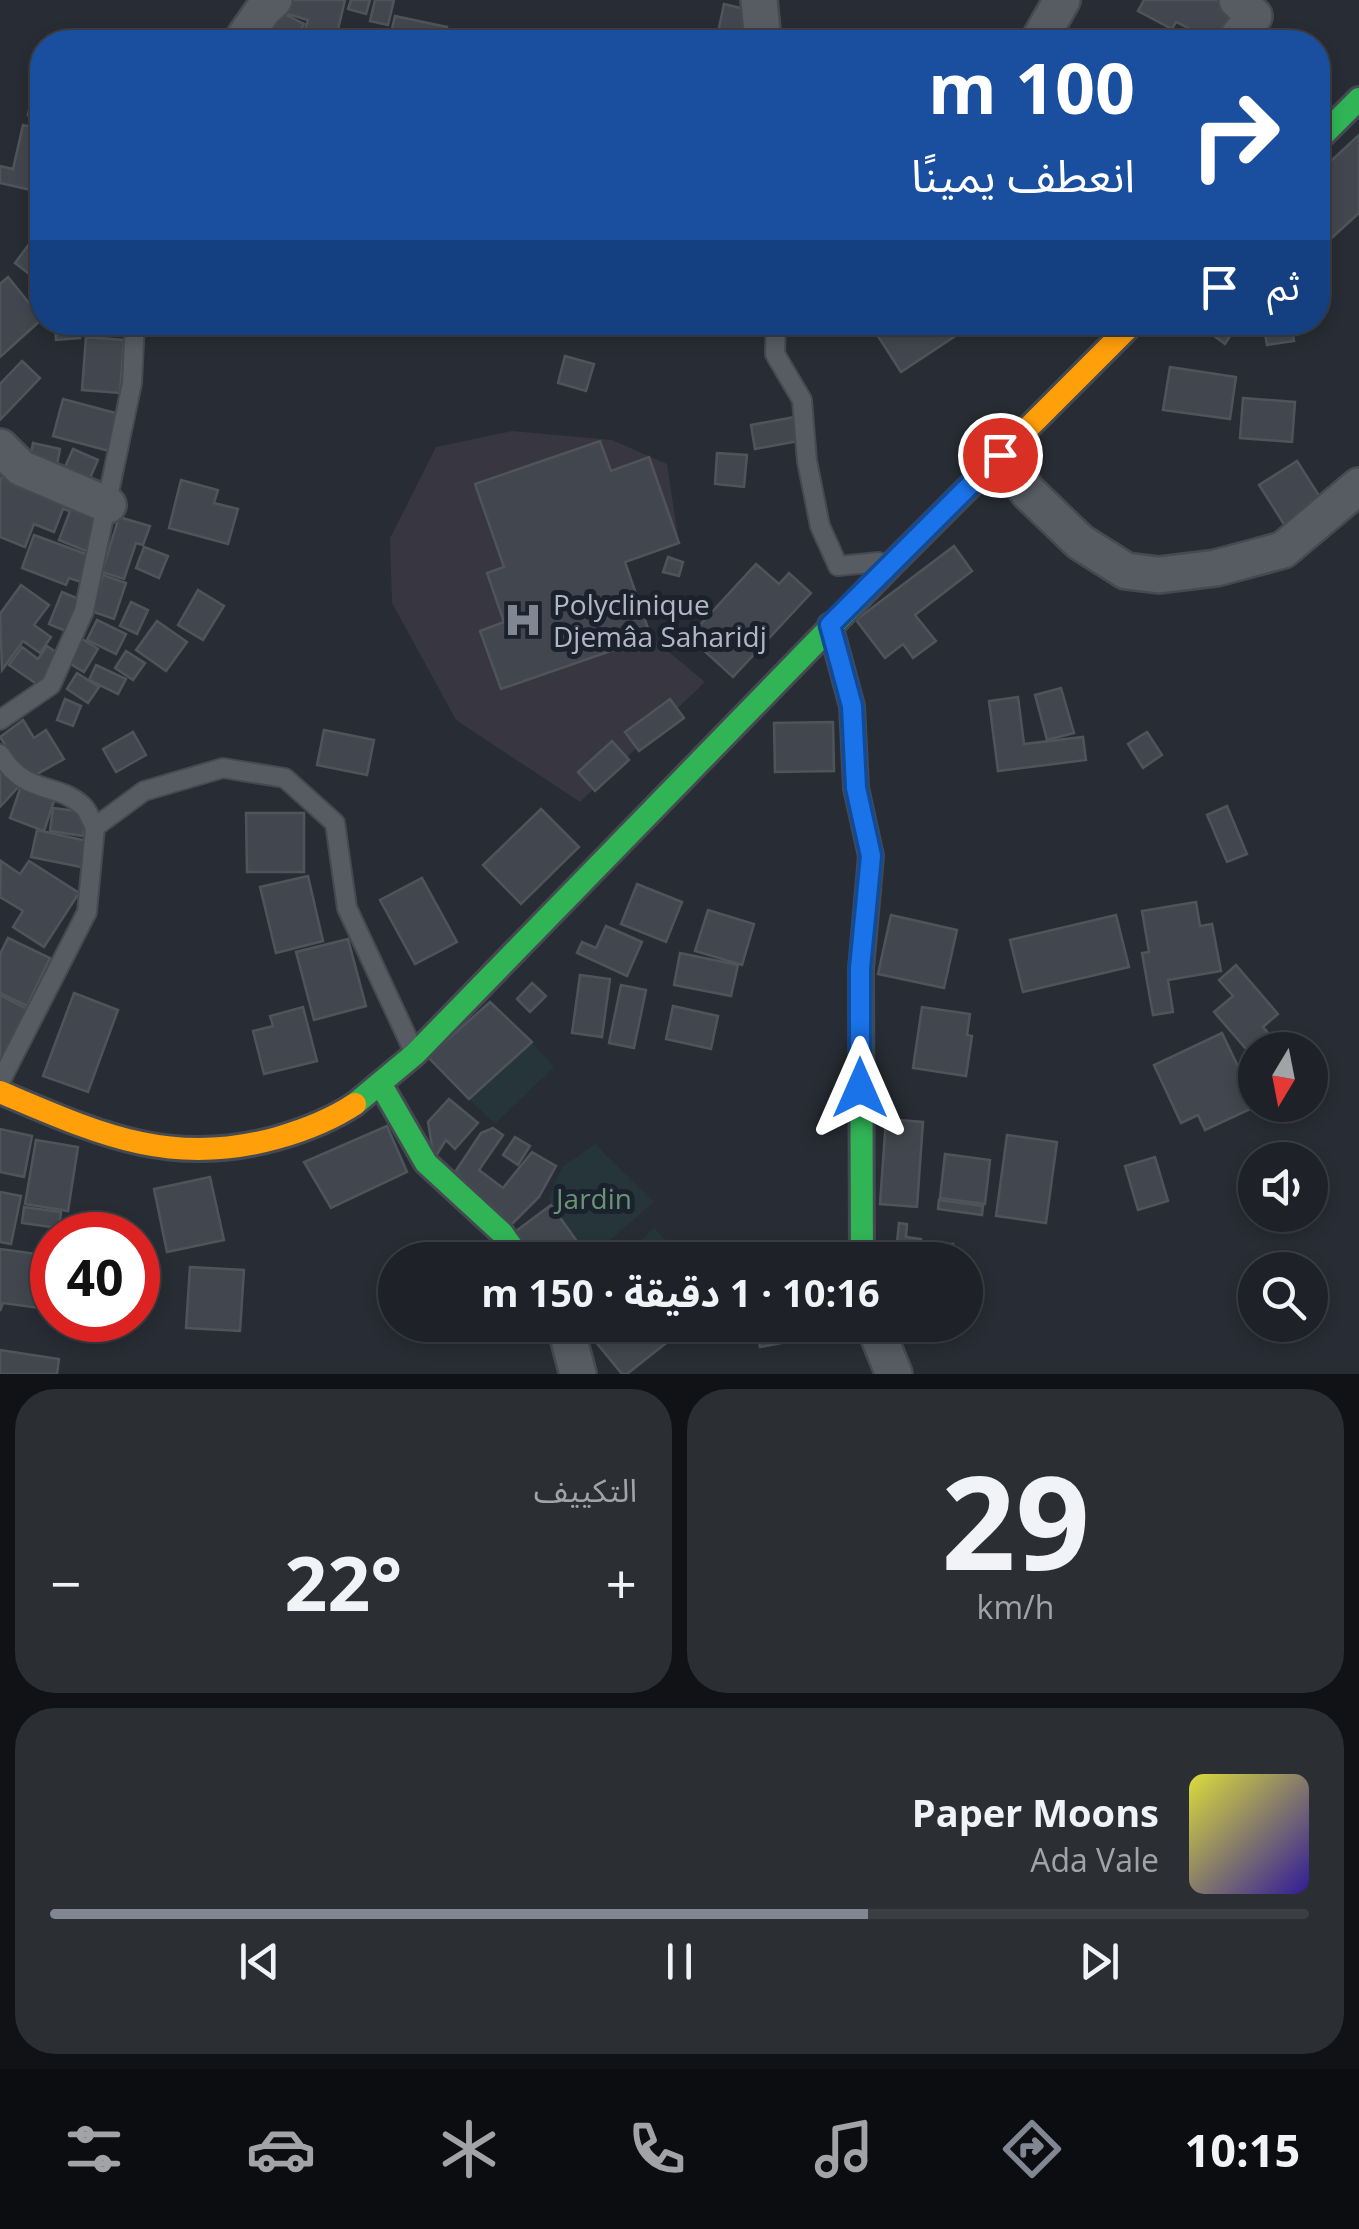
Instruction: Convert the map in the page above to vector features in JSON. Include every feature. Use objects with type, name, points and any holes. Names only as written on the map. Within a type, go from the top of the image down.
[{"type":"main road","points":[[1330,128],[1359,99]]},
{"type":"main road","points":[[0,1092],[59,1116],[159,1148],[210,1151],[247,1146],[330,1119],[381,1085],[830,625],[1121,335]]},
{"type":"main road","points":[[830,625],[852,706],[856,788],[871,856],[860,968],[862,1242]]},
{"type":"main road","points":[[381,1085],[426,1163],[509,1242]]},
{"type":"street","points":[[250,30],[274,0]]},
{"type":"street","points":[[759,0],[762,30]]},
{"type":"street","points":[[1045,30],[1062,0]]},
{"type":"street","points":[[1237,0],[1254,16],[1243,30]]},
{"type":"street","points":[[0,448],[22,468],[108,505]]},
{"type":"street","points":[[1000,455],[1028,492],[1080,542],[1126,571],[1158,575],[1216,568],[1283,550],[1359,486]]},
{"type":"street","points":[[570,1342],[578,1374]]},
{"type":"street","points":[[881,1342],[894,1374]]},
{"type":"lane","points":[[0,720],[50,685],[84,611],[132,383],[134,335]]},
{"type":"lane","points":[[776,335],[776,354],[802,400],[807,461],[820,526],[838,566],[895,560]]},
{"type":"lane","points":[[0,754],[8,767],[28,784],[85,806],[94,828],[88,912],[0,1082]]},
{"type":"lane","points":[[94,828],[144,791],[223,768],[285,778],[335,824],[347,908],[415,1054]]},
{"type":"shaded area","name":"Polyclinique Djemâa Saharidj","points":[[512,431],[612,440],[667,464],[679,543],[625,562],[651,637],[705,682],[580,802],[456,720],[392,603],[390,538],[436,447]]},
{"type":"green space","points":[[532,1042],[554,1067],[495,1124],[469,1099]]},
{"type":"green space","name":"Jardin","points":[[595,1144],[654,1202],[608,1242],[578,1242],[548,1200],[562,1167]]},
{"type":"green space","points":[[654,1228],[668,1242],[639,1242]]},
{"type":"building","points":[[292,0],[345,0],[338,30],[305,30],[308,20],[288,14]]},
{"type":"building","points":[[351,0],[370,0],[366,14],[348,9]]},
{"type":"building","points":[[375,0],[394,0],[388,25],[370,21]]},
{"type":"building","points":[[1144,0],[1244,0],[1228,30],[1192,30],[1176,22],[1172,29],[1138,11]]},
{"type":"building","points":[[724,4],[756,12],[752,30],[719,30]]},
{"type":"building","points":[[271,7],[304,24],[301,30],[259,30]]},
{"type":"building","points":[[395,16],[447,27],[446,30],[392,30]]},
{"type":"building","points":[[23,125],[30,126],[30,190],[0,183],[0,166],[13,169]]},
{"type":"building","points":[[1359,135],[1359,213],[1330,239],[1330,162]]},
{"type":"building","points":[[30,243],[30,275],[15,263]]},
{"type":"building","points":[[8,277],[30,304],[30,330],[0,357],[0,284]]},
{"type":"building","points":[[56,335],[80,335],[80,338],[56,340]]},
{"type":"building","points":[[877,335],[957,335],[901,372]]},
{"type":"building","points":[[1213,335],[1231,335],[1225,344]]},
{"type":"building","points":[[1265,335],[1293,335],[1294,341],[1267,345]]},
{"type":"building","points":[[86,337],[124,340],[120,393],[82,390]]},
{"type":"building","points":[[565,356],[594,364],[586,391],[558,383]]},
{"type":"building","points":[[22,361],[40,378],[0,420],[0,384]]},
{"type":"building","points":[[1170,367],[1236,377],[1230,419],[1163,410]]},
{"type":"building","points":[[1243,398],[1295,402],[1292,442],[1240,438]]},
{"type":"building","points":[[63,399],[119,414],[109,451],[53,436]]},
{"type":"building","points":[[800,416],[804,440],[755,449],[751,425]]},
{"type":"building","points":[[600,441],[611,471],[649,457],[679,543],[625,562],[651,637],[501,689],[480,631],[504,622],[487,573],[504,567],[475,484]]},
{"type":"building","points":[[33,443],[60,449],[56,470],[29,464]]},
{"type":"building","points":[[73,449],[98,460],[86,487],[61,476]]},
{"type":"building","points":[[717,453],[747,455],[744,487],[715,484]]},
{"type":"building","points":[[1297,461],[1325,505],[1287,529],[1259,485]]},
{"type":"building","points":[[5,469],[103,508],[86,551],[59,540],[70,511],[63,509],[54,532],[34,524],[25,547],[0,537],[0,481]]},
{"type":"building","points":[[181,480],[218,490],[214,503],[238,509],[228,544],[169,528]]},
{"type":"building","points":[[119,517],[150,526],[143,545],[136,543],[124,579],[102,572]]},
{"type":"building","points":[[34,535],[94,557],[84,583],[69,578],[66,585],[22,568]]},
{"type":"building","points":[[954,546],[972,571],[915,615],[936,641],[913,658],[903,644],[885,658],[856,620]]},
{"type":"building","points":[[144,547],[168,556],[159,578],[136,568]]},
{"type":"building","points":[[668,557],[683,562],[679,576],[663,572]]},
{"type":"building","points":[[756,564],[779,584],[789,573],[811,593],[733,677],[689,637]]},
{"type":"building","points":[[103,575],[126,583],[114,619],[91,611]]},
{"type":"building","points":[[21,585],[49,605],[34,625],[51,637],[40,653],[23,641],[2,670],[0,614]]},
{"type":"building","points":[[198,590],[224,606],[203,640],[178,625]]},
{"type":"building","points":[[62,592],[81,600],[68,632],[49,624]]},
{"type":"building","points":[[131,602],[148,610],[137,634],[120,626]]},
{"type":"building","points":[[97,620],[126,634],[116,654],[87,640]]},
{"type":"building","points":[[157,621],[187,642],[166,671],[136,650]]},
{"type":"building","points":[[82,639],[98,649],[84,672],[69,663]]},
{"type":"building","points":[[47,646],[62,656],[41,687],[9,665],[22,647],[38,659]]},
{"type":"building","points":[[126,651],[145,663],[133,680],[115,668]]},
{"type":"building","points":[[96,665],[126,679],[118,694],[89,680]]},
{"type":"building","points":[[77,673],[99,687],[88,703],[67,689]]},
{"type":"building","points":[[1061,688],[1074,733],[1047,740],[1035,695]]},
{"type":"building","points":[[1018,697],[1024,744],[1083,737],[1086,760],[998,771],[989,701]]},
{"type":"building","points":[[65,699],[81,706],[73,726],[57,720]]},
{"type":"building","points":[[670,699],[684,718],[639,751],[625,732]]},
{"type":"building","points":[[23,720],[34,738],[46,730],[64,759],[28,779],[0,737]]},
{"type":"building","points":[[833,722],[834,771],[775,772],[774,723]]},
{"type":"building","points":[[324,730],[374,740],[367,775],[317,765]]},
{"type":"building","points":[[133,732],[146,755],[116,772],[103,749]]},
{"type":"building","points":[[1147,732],[1162,755],[1143,768],[1128,744]]},
{"type":"building","points":[[612,741],[629,760],[595,791],[578,772]]},
{"type":"building","points":[[0,767],[20,785],[0,807]]},
{"type":"building","points":[[21,786],[55,798],[44,831],[10,818]]},
{"type":"building","points":[[1227,806],[1247,854],[1227,862],[1207,815]]},
{"type":"building","points":[[53,808],[86,812],[83,836],[50,831]]},
{"type":"building","points":[[541,809],[579,847],[521,904],[483,865]]},
{"type":"building","points":[[246,813],[304,813],[304,872],[247,872]]},
{"type":"building","points":[[37,830],[87,841],[81,867],[31,857]]},
{"type":"building","points":[[1,861],[20,874],[29,861],[79,893],[44,947],[13,927],[23,911],[0,897]]},
{"type":"building","points":[[308,876],[323,941],[276,953],[260,887]]},
{"type":"building","points":[[422,878],[457,942],[415,964],[380,900]]},
{"type":"building","points":[[637,884],[682,902],[666,942],[621,924]]},
{"type":"building","points":[[1196,902],[1200,926],[1212,924],[1221,971],[1168,980],[1173,1012],[1153,1015],[1142,953],[1149,952],[1142,911]]},
{"type":"building","points":[[708,910],[754,924],[742,965],[695,951]]},
{"type":"building","points":[[891,915],[957,930],[944,988],[878,974]]},
{"type":"building","points":[[1116,915],[1129,967],[1023,992],[1010,940]]},
{"type":"building","points":[[606,926],[642,942],[627,976],[577,953],[582,942],[596,948]]},
{"type":"building","points":[[8,938],[50,958],[27,1006],[0,993],[0,954]]},
{"type":"building","points":[[348,939],[366,1006],[314,1020],[296,952]]},
{"type":"building","points":[[680,953],[738,965],[731,996],[674,985]]},
{"type":"building","points":[[1236,965],[1278,1014],[1263,1027],[1267,1032],[1238,1032],[1238,1040],[1214,1012],[1233,996],[1219,980]]},
{"type":"building","points":[[580,975],[610,979],[602,1037],[572,1033]]},
{"type":"building","points":[[532,983],[546,996],[530,1012],[517,999]]},
{"type":"building","points":[[621,985],[646,990],[634,1048],[609,1043]]},
{"type":"building","points":[[74,993],[118,1010],[88,1092],[43,1076]]},
{"type":"building","points":[[0,995],[27,1009],[2,1058],[0,1057]]},
{"type":"building","points":[[490,1002],[532,1042],[469,1099],[428,1057]]},
{"type":"building","points":[[673,1006],[718,1016],[711,1049],[666,1039]]},
{"type":"building","points":[[303,1007],[317,1061],[264,1074],[253,1031],[273,1026],[270,1016]]},
{"type":"building","points":[[922,1007],[970,1014],[967,1035],[972,1036],[966,1076],[913,1068]]},
{"type":"building","points":[[1222,1033],[1238,1066],[1238,1115],[1205,1130],[1198,1115],[1181,1123],[1154,1065]]},
{"type":"building","points":[[449,1099],[478,1123],[455,1149],[446,1140],[434,1159],[428,1122]]},
{"type":"building","points":[[886,1119],[923,1122],[917,1207],[880,1204]]},
{"type":"building","points":[[387,1126],[407,1172],[331,1208],[304,1162]]},
{"type":"building","points":[[493,1128],[503,1135],[479,1170],[503,1188],[532,1152],[556,1166],[539,1197],[511,1225],[455,1172],[481,1133]]},
{"type":"building","points":[[0,1129],[32,1136],[24,1177],[0,1172]]},
{"type":"building","points":[[1007,1135],[1057,1142],[1046,1223],[996,1216]]},
{"type":"building","points":[[515,1137],[530,1146],[518,1165],[503,1155]]},
{"type":"building","points":[[36,1140],[78,1147],[68,1211],[25,1204]]},
{"type":"building","points":[[945,1154],[990,1160],[985,1204],[940,1198]]},
{"type":"building","points":[[1155,1157],[1168,1201],[1138,1210],[1125,1166]]},
{"type":"building","points":[[210,1177],[224,1240],[167,1252],[154,1189]]},
{"type":"building","points":[[0,1192],[21,1196],[11,1244],[0,1242]]},
{"type":"building","points":[[939,1200],[983,1206],[982,1215],[938,1209]]},
{"type":"building","points":[[551,1205],[578,1242],[518,1242],[512,1234]]},
{"type":"building","points":[[24,1207],[61,1212],[30,1212],[30,1224],[22,1223]]},
{"type":"building","points":[[899,1223],[907,1224],[906,1237],[921,1239],[921,1242],[897,1242]]},
{"type":"building","points":[[0,1249],[30,1253],[30,1307],[3,1303],[0,1311]]},
{"type":"building","points":[[190,1267],[244,1270],[240,1331],[186,1328]]},
{"type":"building","points":[[596,1342],[667,1342],[627,1374],[622,1374]]},
{"type":"building","points":[[759,1342],[786,1342],[760,1347]]},
{"type":"building","points":[[0,1350],[59,1359],[57,1374],[0,1374]]},
{"type":"traffic: fast","points":[[1330,128],[1359,99]]},
{"type":"traffic: fast","points":[[355,1104],[415,1054],[896,560]]},
{"type":"traffic: fast","points":[[830,625],[852,706],[856,788],[871,856],[861,969],[862,1242]]},
{"type":"traffic: fast","points":[[381,1085],[426,1163],[508,1242]]},
{"type":"traffic: slow","points":[[896,560],[1121,335]]},
{"type":"traffic: slow","points":[[0,1092],[69,1121],[135,1142],[202,1149],[277,1138],[318,1124],[355,1104]]},
{"type":"place","name":"Polyclinique Djemâa Saharidj","points":[[523,620]]},
{"type":"route","points":[[860,1088],[860,968],[871,856],[856,788],[852,706],[830,625],[1000,455]]}]
